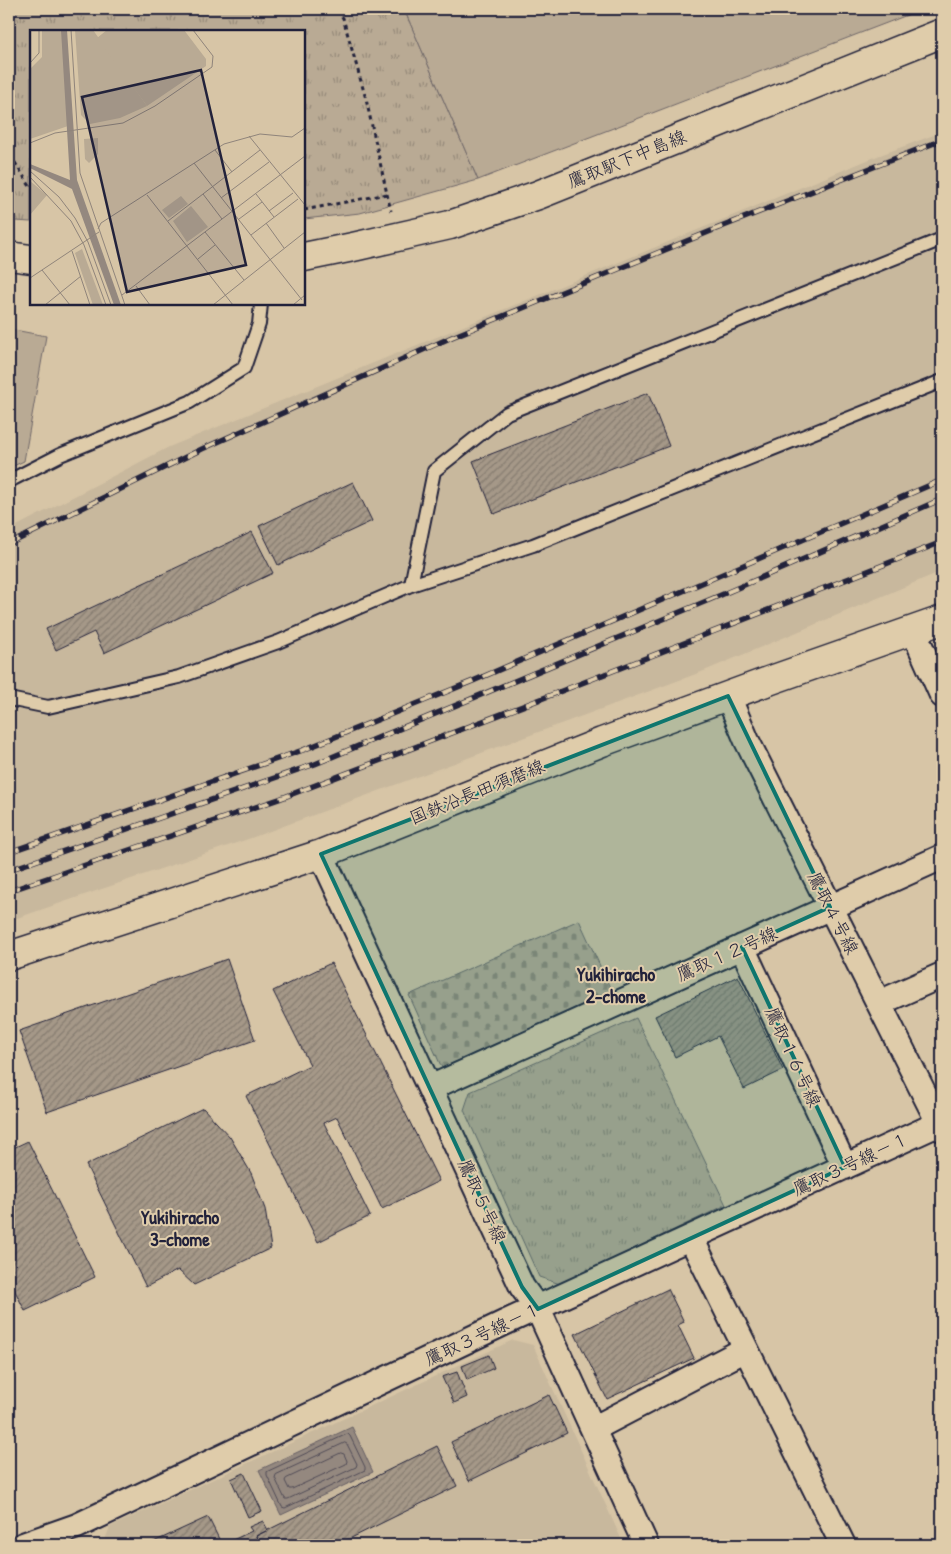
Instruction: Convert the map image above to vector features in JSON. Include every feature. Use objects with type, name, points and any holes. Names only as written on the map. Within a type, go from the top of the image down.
[{"type":"street","name":"鷹取駅下中島線","points":[[305,257],[450,224],[538,195],[942,33]]},
{"type":"street","points":[[9,256],[30,259]]},
{"type":"street","name":"国鉄沿長田須磨線","points":[[9,956],[322,854],[602,742],[942,620]]},
{"type":"street","points":[[913,630],[942,695]]},
{"type":"street","name":"鷹取４号線","points":[[728,696],[747,741],[941,1125]]},
{"type":"street","name":"鷹取５号線","points":[[322,854],[522,1287],[538,1309],[646,1545]]},
{"type":"street","name":"鷹取１２号線","points":[[430,1088],[942,857]]},
{"type":"street","name":"鷹取１６号線","points":[[742,947],[845,1167]]},
{"type":"street","points":[[879,1003],[942,975]]},
{"type":"street","name":"鷹取３号線－１","points":[[24,1545],[82,1536],[504,1323],[941,1125]]},
{"type":"street","points":[[691,1238],[842,1545]]},
{"type":"street","points":[[593,1429],[746,1349]]},
{"type":"lane","points":[[410,585],[434,471],[506,413],[942,239]]},
{"type":"lane","points":[[9,481],[60,455],[190,402],[244,368],[259,324],[261,305]]},
{"type":"lane","points":[[9,699],[48,707],[179,678],[278,642],[410,585],[533,545],[942,381]]},
{"type":"path","points":[[336,9],[343,18],[366,99],[391,212]]},
{"type":"path","points":[[9,156],[30,187]]},
{"type":"path","points":[[9,165],[13,162]]},
{"type":"path","points":[[305,210],[387,194]]},
{"type":"highlighted area","points":[[728,696],[830,907],[742,947],[845,1167],[538,1309],[522,1287],[321,854]]},
{"type":"shaded area","points":[[942,132],[942,571],[704,671],[251,838],[17,918],[9,919],[9,530],[169,447],[875,157]]},
{"type":"shaded area","points":[[513,1340],[533,1345],[624,1545],[103,1545],[110,1527]]},
{"type":"green space","points":[[9,9],[404,9],[478,180],[360,213],[305,219],[305,30],[30,30],[30,222],[15,221],[9,212]]},
{"type":"green space","points":[[404,9],[923,9],[478,180]]},
{"type":"green space","points":[[9,329],[46,336],[24,461],[9,468]]},
{"type":"green space","points":[[579,920],[612,992],[442,1068],[409,995]]},
{"type":"green space","points":[[636,1018],[726,1205],[560,1284],[539,1277],[464,1110],[470,1092]]},
{"type":"water","points":[[352,1427],[373,1472],[281,1515],[259,1470]]},
{"type":"building","points":[[648,393],[669,446],[494,514],[473,461]]},
{"type":"building","points":[[353,482],[372,521],[278,565],[259,526]]},
{"type":"building","points":[[252,532],[273,573],[104,653],[94,632],[56,650],[46,629]]},
{"type":"building","points":[[227,959],[255,1040],[47,1112],[19,1031]]},
{"type":"building","points":[[331,963],[439,1181],[382,1209],[337,1117],[324,1123],[370,1216],[318,1242],[246,1096],[310,1065],[273,991]]},
{"type":"building","points":[[738,976],[783,1070],[744,1089],[718,1036],[675,1057],[655,1016]]},
{"type":"building","points":[[203,1108],[230,1137],[251,1173],[265,1209],[271,1248],[194,1285],[178,1270],[146,1287],[86,1165]]},
{"type":"building","points":[[28,1141],[95,1277],[25,1311],[9,1279],[9,1150]]},
{"type":"building","points":[[668,1289],[684,1322],[678,1325],[694,1358],[607,1399],[575,1334]]},
{"type":"building","points":[[489,1355],[494,1368],[467,1380],[462,1366]]},
{"type":"building","points":[[457,1372],[467,1397],[454,1403],[442,1377]]},
{"type":"building","points":[[549,1395],[567,1433],[469,1481],[451,1442]]},
{"type":"building","points":[[437,1446],[457,1486],[337,1545],[260,1545],[256,1536]]},
{"type":"building","points":[[244,1473],[262,1511],[248,1517],[231,1479]]},
{"type":"building","points":[[208,1517],[222,1545],[147,1545]]},
{"type":"building","points":[[263,1521],[268,1530],[256,1536],[258,1541],[248,1545],[222,1545],[252,1531],[249,1527]]},
{"type":"railway","points":[[9,544],[202,449],[452,337],[716,229],[942,140]]},
{"type":"railway","points":[[9,852],[303,750],[473,681],[942,480]]},
{"type":"railway","points":[[9,870],[315,764],[721,595],[942,499]]},
{"type":"railway","points":[[9,891],[279,799],[942,542]]},
{"type":"district","name":"Yukihiracho 2-chome","points":[[616,985]]},
{"type":"district","name":"Yukihiracho 3-chome","points":[[180,1228]]}]
